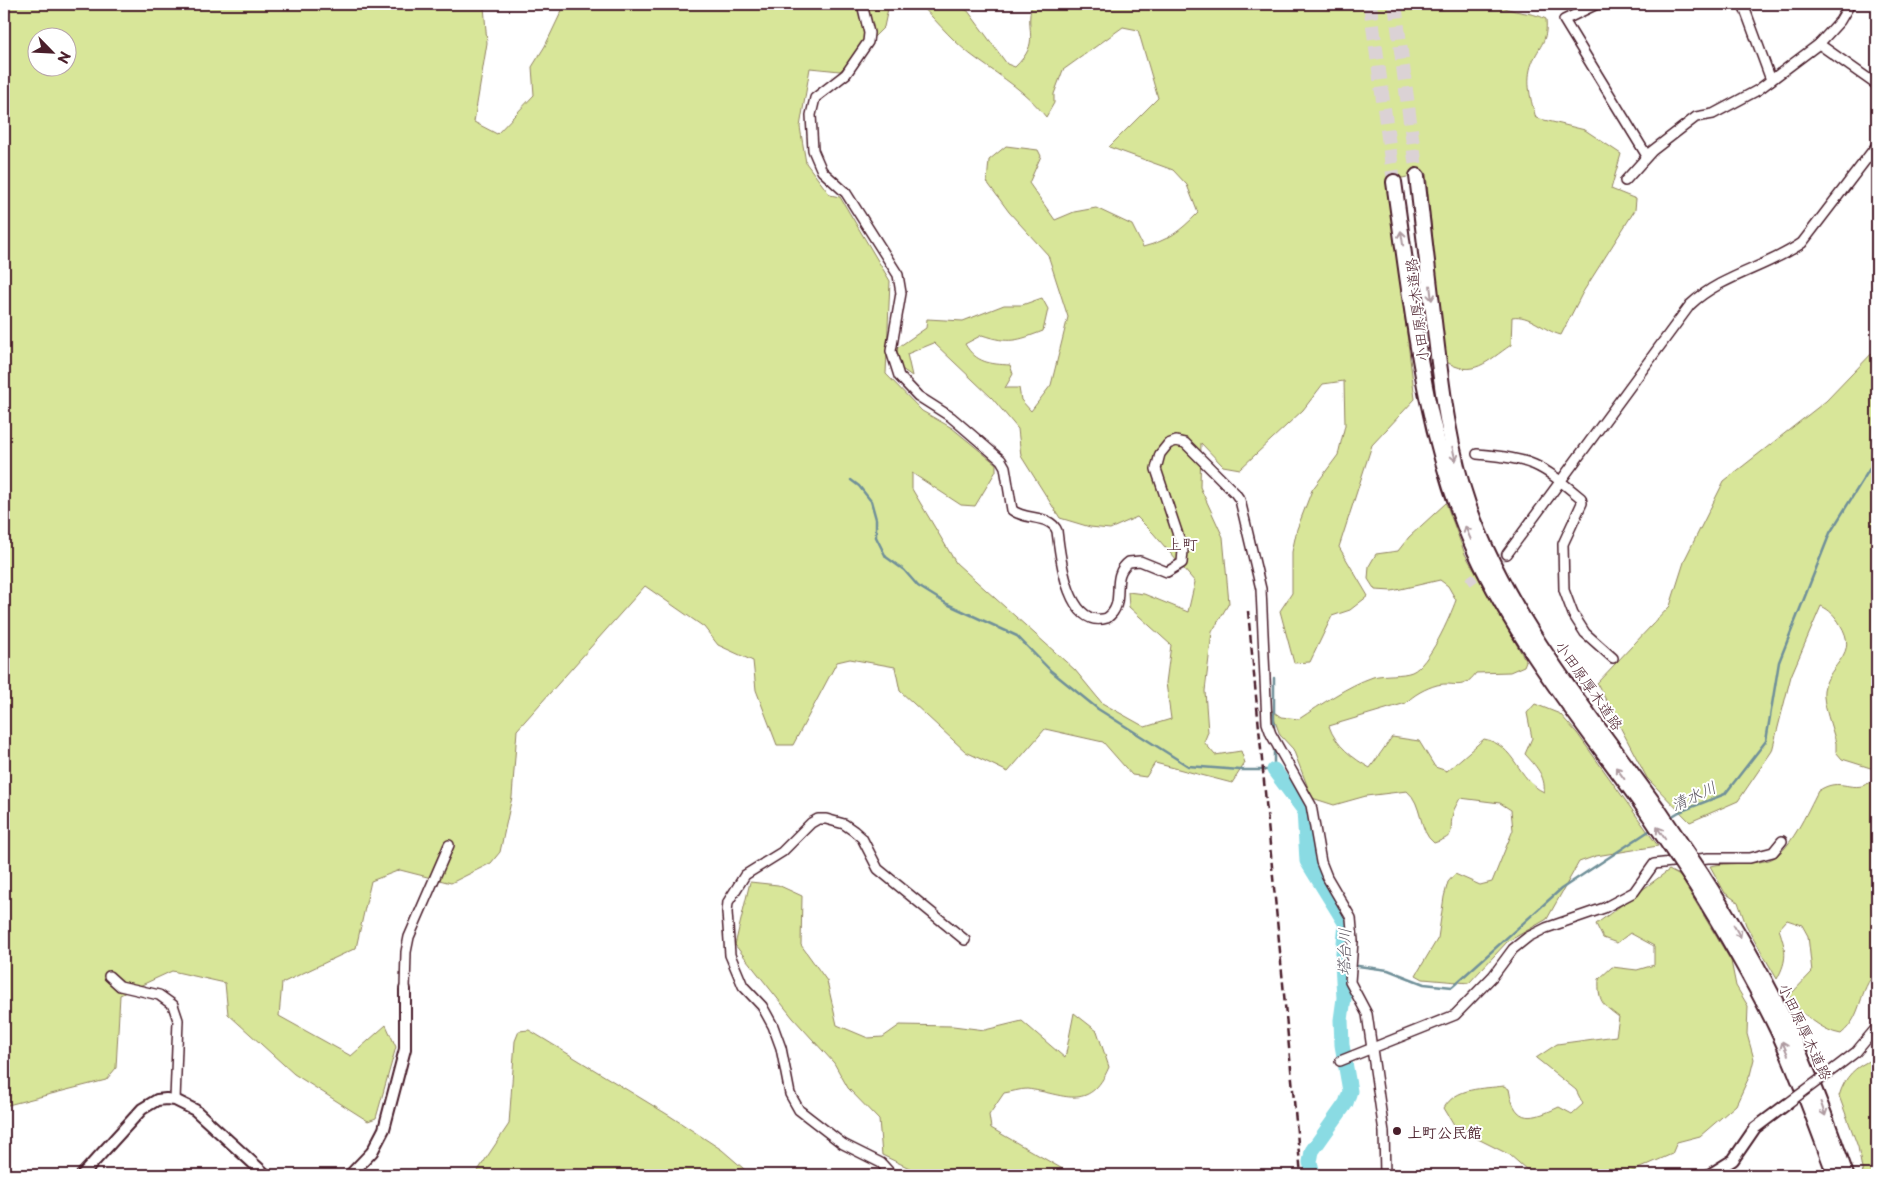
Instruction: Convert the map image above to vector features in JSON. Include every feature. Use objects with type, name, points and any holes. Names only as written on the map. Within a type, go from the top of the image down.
[{"type":"highway","name":"小田原厚木道路","points":[[1417,176],[1445,408],[1460,476],[1470,508],[1498,572],[1531,628],[1757,965],[1789,1029],[1819,1099],[1846,1175]]},
{"type":"highway","name":"小田原厚木道路","points":[[1394,182],[1420,354],[1432,415],[1459,512],[1498,594],[1522,634],[1653,810]]},
{"type":"highway","name":"小田原厚木道路","points":[[1698,878],[1778,1031],[1809,1104],[1835,1175]]},
{"type":"street","points":[[862,4],[869,33],[868,42],[846,74],[820,91],[815,98],[811,115],[812,144],[822,171],[846,194],[898,276],[901,293],[891,344],[896,370],[918,396],[951,417],[1002,460],[1005,467],[1012,510],[1023,517],[1050,522],[1054,525],[1057,531],[1066,586],[1079,608],[1094,618],[1107,618],[1116,609],[1118,601],[1118,576],[1129,562],[1140,561],[1167,572],[1182,563],[1183,550],[1156,473],[1158,460],[1168,444],[1176,441],[1185,443],[1238,496],[1261,588],[1267,723],[1271,734],[1310,806],[1320,862],[1351,918],[1353,941],[1350,982],[1366,1010],[1384,1132],[1385,1175]]},
{"type":"street","points":[[1597,4],[1564,20],[1647,156]]},
{"type":"street","points":[[1743,4],[1771,80]]},
{"type":"street","points":[[1625,182],[1647,156],[1696,117],[1713,114],[1758,90],[1819,44],[1840,21],[1850,4]]},
{"type":"street","points":[[1819,44],[1877,86]]},
{"type":"street","points":[[1507,554],[1690,305],[1718,283],[1790,251],[1802,243],[1877,145]]},
{"type":"street","points":[[1478,454],[1524,459],[1541,466],[1581,498],[1582,503],[1563,544],[1564,590],[1573,614],[1585,633],[1613,658]]},
{"type":"street","points":[[892,1175],[881,1163],[843,1144],[799,1110],[790,1094],[781,1048],[773,1026],[762,1006],[743,986],[730,955],[726,912],[728,902],[745,875],[782,852],[818,819],[826,819],[844,824],[862,838],[878,869],[964,940]]},
{"type":"street","points":[[1340,1061],[1455,1015],[1493,976],[1513,949],[1528,937],[1546,928],[1604,908],[1634,892],[1654,864],[1708,858],[1750,858],[1773,852],[1782,841]]},
{"type":"street","points":[[350,1175],[372,1152],[384,1129],[406,1044],[406,952],[409,937],[449,845]]},
{"type":"street","points":[[109,976],[120,986],[159,995],[173,1004],[178,1020],[175,1100]]},
{"type":"street","points":[[1709,1175],[1733,1160],[1755,1128],[1856,1052],[1877,1027]]},
{"type":"street","points":[[82,1175],[142,1109],[157,1100],[175,1100],[194,1110],[266,1175]]},
{"type":"green space","points":[[4,4],[481,4],[484,6],[487,43],[474,122],[497,134],[534,95],[532,67],[545,46],[565,4],[889,4],[884,27],[840,71],[810,68],[800,127],[806,163],[830,195],[840,197],[890,281],[886,374],[922,411],[952,428],[996,464],[996,471],[975,506],[961,505],[912,473],[912,489],[956,563],[1075,670],[1102,703],[1145,727],[1171,719],[1166,683],[1171,645],[1129,607],[1128,592],[1144,594],[1188,612],[1195,582],[1137,517],[1110,529],[1090,527],[1060,518],[1021,456],[1018,429],[992,398],[934,343],[907,354],[912,376],[899,367],[897,348],[926,328],[927,319],[963,321],[1004,305],[1022,305],[1042,298],[1048,309],[1043,331],[1013,340],[999,340],[982,335],[965,344],[979,359],[996,364],[1010,365],[1013,374],[1005,388],[1019,388],[1021,400],[1031,411],[1051,385],[1068,317],[1048,255],[1009,212],[987,182],[989,160],[1006,146],[1038,150],[1041,156],[1029,183],[1055,220],[1074,212],[1096,208],[1132,225],[1143,247],[1173,235],[1198,213],[1187,185],[1173,170],[1109,147],[1158,98],[1138,30],[1123,27],[1063,70],[1054,94],[1054,103],[1046,117],[1023,93],[962,48],[920,4],[954,4],[968,11],[1007,64],[1015,67],[1028,50],[1030,43],[1032,4],[1498,4],[1546,19],[1545,38],[1532,63],[1529,77],[1531,98],[1536,118],[1585,130],[1621,154],[1611,189],[1636,199],[1635,210],[1583,292],[1561,335],[1531,320],[1512,317],[1511,345],[1480,366],[1464,368],[1445,361],[1426,173],[1388,181],[1415,399],[1372,445],[1339,547],[1368,596],[1350,610],[1332,616],[1310,662],[1294,663],[1280,611],[1292,593],[1292,552],[1297,529],[1312,490],[1338,455],[1345,425],[1344,381],[1323,384],[1303,410],[1240,469],[1223,466],[1201,443],[1200,487],[1223,537],[1229,603],[1212,632],[1205,691],[1208,732],[1204,742],[1215,755],[1241,751],[1245,763],[1232,783],[1155,763],[1146,777],[1132,775],[1103,742],[1045,729],[1008,772],[966,752],[900,691],[895,667],[850,659],[837,662],[793,745],[777,745],[756,690],[753,661],[718,645],[704,627],[645,586],[517,730],[512,797],[500,852],[491,863],[451,883],[400,870],[371,881],[356,948],[282,983],[279,1016],[351,1056],[386,1025],[396,1047],[376,1118],[368,1121],[294,1074],[228,1014],[225,983],[172,971],[120,995],[116,1068],[106,1080],[4,1106]]},
{"type":"green space","points":[[1877,348],[1877,770],[1842,759],[1836,752],[1836,743],[1826,709],[1824,690],[1831,672],[1845,652],[1847,644],[1838,621],[1830,611],[1821,606],[1791,676],[1772,751],[1738,801],[1690,822],[1647,778],[1597,683],[1670,606],[1685,559],[1724,481],[1826,401]]},
{"type":"green space","points":[[1446,503],[1465,554],[1526,661],[1524,666],[1510,672],[1476,673],[1467,682],[1458,685],[1443,684],[1433,686],[1406,703],[1329,726],[1332,733],[1340,745],[1370,768],[1392,737],[1419,741],[1435,767],[1447,771],[1484,739],[1503,748],[1528,780],[1544,792],[1542,776],[1525,754],[1532,738],[1527,713],[1535,704],[1560,714],[1577,733],[1658,846],[1596,856],[1579,862],[1547,919],[1507,942],[1469,983],[1423,979],[1416,975],[1438,938],[1448,882],[1455,874],[1480,885],[1492,882],[1513,830],[1511,810],[1500,803],[1460,798],[1454,811],[1451,832],[1446,838],[1434,843],[1425,832],[1416,803],[1407,791],[1366,796],[1334,805],[1312,798],[1293,749],[1280,735],[1271,710],[1281,717],[1299,719],[1363,681],[1378,676],[1412,672],[1419,668],[1438,640],[1456,600],[1448,586],[1440,580],[1392,591],[1375,590],[1368,579],[1369,566],[1376,554],[1398,551],[1409,537]]},
{"type":"green space","points":[[1877,779],[1877,971],[1866,987],[1854,1019],[1841,1034],[1819,1025],[1788,1001],[1791,994],[1812,972],[1808,936],[1802,925],[1787,920],[1779,929],[1785,954],[1783,966],[1777,979],[1746,925],[1738,902],[1725,893],[1710,866],[1769,860],[1776,856],[1791,841],[1818,791],[1836,784],[1862,786]]},
{"type":"green space","points":[[1669,870],[1680,876],[1731,961],[1736,986],[1748,1006],[1747,1034],[1754,1059],[1750,1075],[1736,1105],[1700,1136],[1677,1142],[1672,1154],[1624,1175],[1539,1175],[1527,1170],[1510,1155],[1456,1128],[1444,1108],[1455,1096],[1470,1090],[1504,1086],[1509,1089],[1516,1109],[1526,1116],[1541,1114],[1559,1107],[1572,1114],[1583,1104],[1576,1090],[1536,1058],[1557,1044],[1616,1036],[1619,1017],[1602,1002],[1599,993],[1599,979],[1612,967],[1637,970],[1654,965],[1654,946],[1630,933],[1617,943],[1603,938],[1596,924]]},
{"type":"green space","points":[[750,882],[778,885],[802,896],[801,945],[827,981],[837,1025],[868,1038],[883,1037],[900,1025],[953,1026],[985,1030],[1022,1021],[1065,1058],[1074,1013],[1097,1031],[1109,1067],[1101,1082],[1093,1091],[1084,1096],[1074,1097],[1021,1089],[1004,1093],[989,1115],[991,1128],[1073,1175],[924,1175],[882,1155],[879,1120],[848,1088],[834,1063],[793,1018],[735,945]]},
{"type":"green space","points":[[529,1030],[670,1116],[722,1150],[751,1175],[475,1175],[509,1124],[515,1041],[519,1031]]},
{"type":"green space","points":[[1873,1059],[1877,1060],[1877,1175],[1863,1175],[1858,1147],[1839,1096],[1844,1083],[1852,1073],[1861,1065]]},
{"type":"waterway","name":"清水川","points":[[1669,818],[1679,812],[1725,794],[1766,741],[1779,662],[1830,533],[1877,457]]},
{"type":"waterway","points":[[851,480],[859,486],[871,501],[876,519],[876,537],[886,557],[904,570],[918,586],[947,604],[1017,636],[1051,671],[1098,709],[1188,766],[1240,770],[1274,770],[1274,747]]},
{"type":"waterway","name":"塔台川","points":[[1274,678],[1274,734]]},
{"type":"waterway","name":"塔台川","points":[[1274,770],[1304,810],[1307,861],[1346,924],[1342,962],[1344,998],[1341,1020],[1342,1045],[1350,1091],[1346,1103],[1312,1151],[1310,1162],[1313,1175]]},
{"type":"waterway","name":"清水川","points":[[1358,966],[1388,970],[1424,984],[1452,987],[1561,889],[1652,829]]},
{"type":"waterway","name":"清水川","points":[[1342,962],[1347,963]]},
{"type":"tunnel","points":[[1370,4],[1394,182]]},
{"type":"tunnel","points":[[1395,4],[1417,176]]},
{"type":"tunnel","points":[[1468,582],[1507,554]]},
{"type":"railway","points":[[1248,611],[1301,1175]]},
{"type":"place","name":"上町公民館","points":[[1397,1131]]},
{"type":"district","name":"上町","points":[[1182,543]]}]
